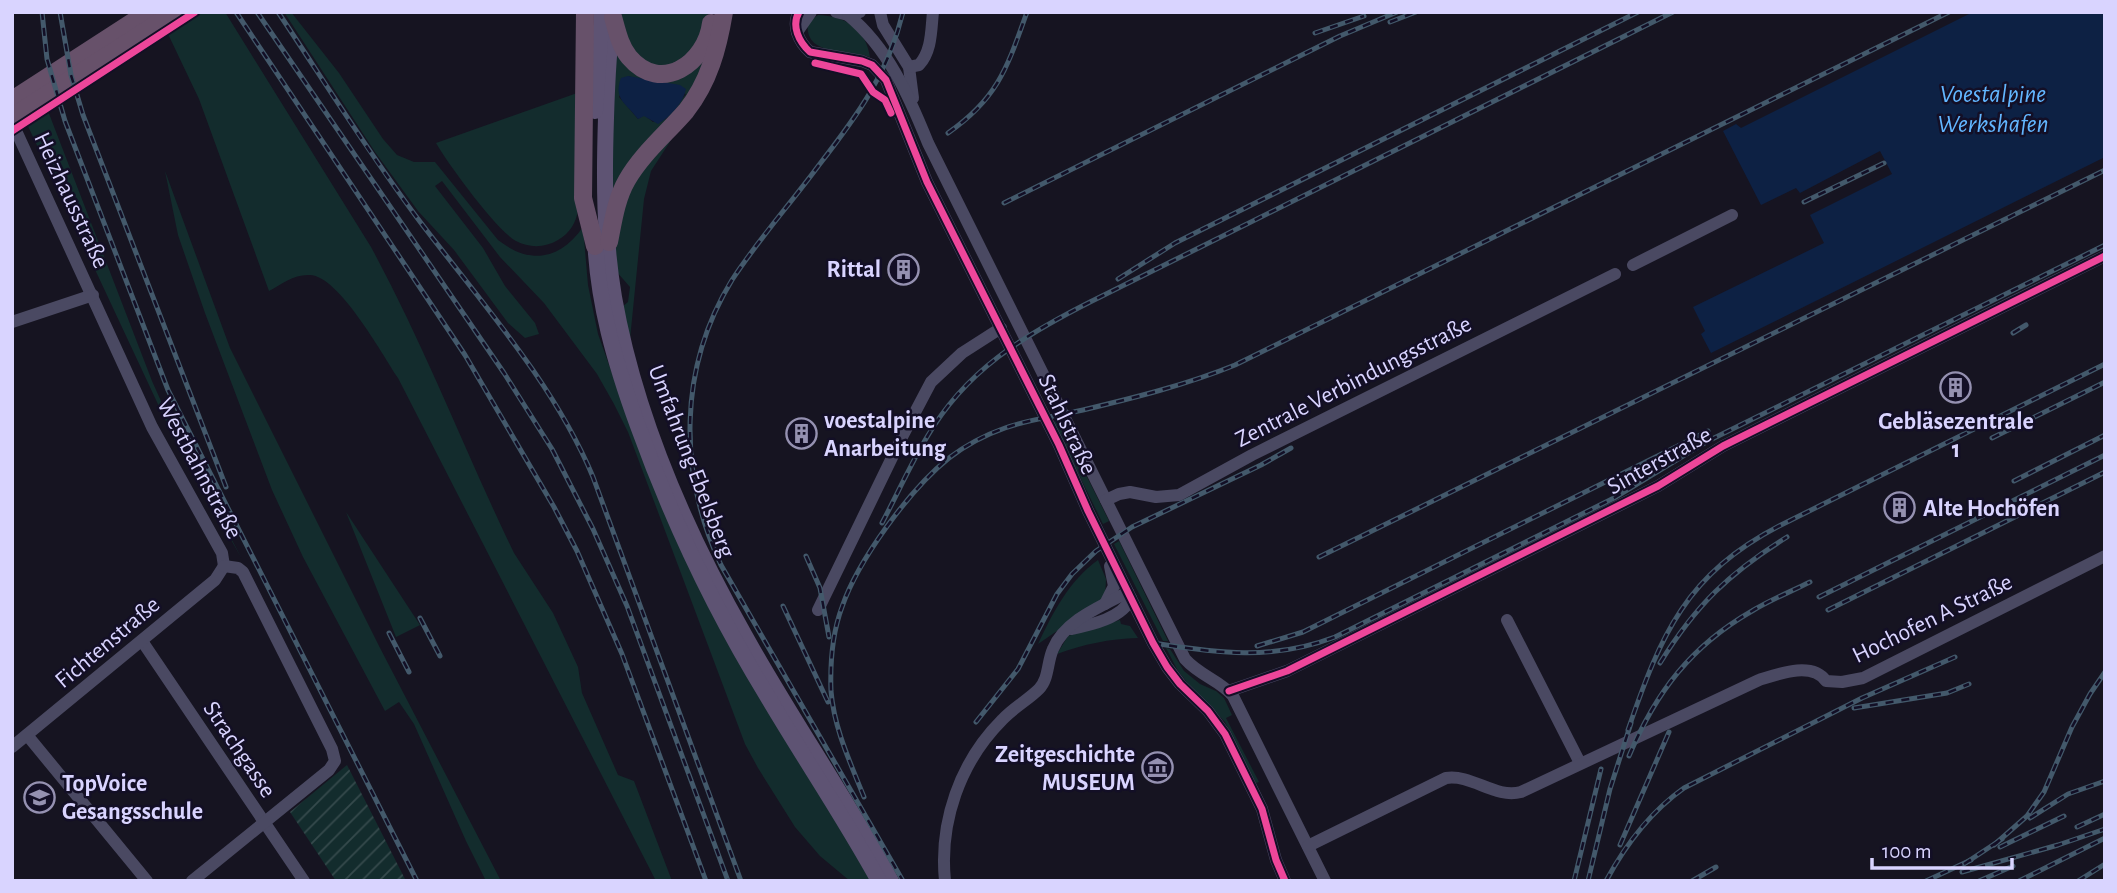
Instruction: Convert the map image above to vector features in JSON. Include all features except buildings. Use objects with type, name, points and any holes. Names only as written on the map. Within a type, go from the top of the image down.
[{"type":"highway","points":[[12,100],[148,12]]},
{"type":"highway","points":[[12,120],[175,12]]},
{"type":"highway","points":[[585,12],[583,198],[602,244]]},
{"type":"highway","points":[[610,14],[630,59],[648,70],[669,73],[690,65],[703,50],[711,28],[713,12]]},
{"type":"highway","points":[[602,244],[625,183],[637,164],[685,111],[705,82],[714,61],[724,12]]},
{"type":"main road","name":"Umfahrung Ebelsberg","points":[[610,14],[601,300],[616,359],[649,457],[691,557],[766,695],[878,881]]},
{"type":"main road","name":"Umfahrung Ebelsberg","points":[[602,244],[627,355],[655,441],[689,525],[745,637],[891,881]]},
{"type":"street","name":"Stahlstraße","points":[[811,12],[797,19],[801,43],[810,52],[862,61],[872,65],[886,80],[921,170],[1059,445],[1129,595],[1167,667],[1208,711],[1224,734],[1262,809],[1276,860],[1285,881]]},
{"type":"street","points":[[880,12],[883,25],[909,67],[913,104]]},
{"type":"street","points":[[909,67],[919,65],[925,58],[931,37],[933,12]]},
{"type":"street","points":[[848,13],[870,36],[913,104],[928,143],[1185,659],[1198,673],[1229,691],[1237,701],[1325,881]]},
{"type":"street","name":"Heizhausstraße","points":[[12,120],[93,295]]},
{"type":"street","points":[[1633,265],[1732,215]]},
{"type":"street","name":"Sinterstraße","points":[[1229,691],[1287,670],[1485,572],[1658,486],[1723,446],[2105,256]]},
{"type":"street","name":"Zentrale Verbindungsstraße","points":[[1106,500],[1130,492],[1156,497],[1179,495],[1252,455],[1615,274]]},
{"type":"street","points":[[12,322],[93,295]]},
{"type":"street","name":"Westbahnstraße","points":[[93,295],[152,427],[222,553],[224,566],[238,568],[243,572],[332,749],[335,761],[329,770],[264,822]]},
{"type":"street","points":[[818,610],[931,382],[962,353],[1001,328]]},
{"type":"street","points":[[1107,610],[1114,586],[1108,552]]},
{"type":"street","name":"Hochofen A Straße","points":[[1308,846],[1446,778],[1457,778],[1513,794],[1759,680],[1780,673],[1798,670],[1814,672],[1822,675],[1826,681],[1842,682],[1863,678],[2105,556]]},
{"type":"street","name":"Fichtenstraße","points":[[12,747],[215,580],[224,566]]},
{"type":"street","points":[[944,881],[946,831],[959,783],[986,738],[1041,686],[1052,650],[1067,629],[1086,626],[1129,595]]},
{"type":"street","points":[[1107,610],[1132,620],[1148,633]]},
{"type":"street","points":[[1507,620],[1580,763]]},
{"type":"street","name":"Strachgasse","points":[[142,640],[304,881]]},
{"type":"street","points":[[27,735],[147,881]]},
{"type":"street","points":[[192,881],[264,822]]},
{"type":"green space","points":[[200,12],[225,12],[371,247],[423,352],[514,553],[553,613],[578,667],[582,693],[618,775],[634,781],[672,881],[656,881],[398,378],[371,335],[334,288],[321,279],[310,275],[299,276],[269,291],[199,99],[168,34]]},
{"type":"green space","points":[[284,12],[291,12],[339,73],[383,139],[397,155],[414,162],[435,162],[498,240],[522,253],[544,255],[565,246],[583,227],[588,285],[598,334],[638,446],[871,881],[850,881],[820,856],[795,827],[745,744],[628,432],[597,374],[544,303],[500,257],[442,181],[435,186],[483,248],[505,286],[535,323],[539,334],[525,338],[508,323],[454,250],[418,211],[375,152]]},
{"type":"green space","points":[[622,12],[708,12],[703,41],[683,63],[653,68],[633,55],[621,23]]},
{"type":"green space","points":[[818,15],[837,18],[853,26],[864,39],[870,57],[829,50],[812,41],[808,33],[808,22]]},
{"type":"green space","points":[[712,39],[699,81],[613,201],[609,168],[613,47],[652,76]],"holes":[[[628,76],[686,94],[666,119],[653,122],[644,115],[638,119],[619,97]]]},
{"type":"green space","points":[[580,92],[576,219],[566,234],[553,243],[526,245],[516,241],[497,224],[436,143]]},
{"type":"green space","points":[[48,111],[152,381],[173,428],[242,559],[178,447],[27,124]]},
{"type":"green space","points":[[673,137],[651,171],[644,199],[630,339],[621,308],[628,302],[630,287],[616,271],[615,249],[628,187]]},
{"type":"green space","points":[[165,171],[230,348],[379,646],[501,881],[486,881],[414,724],[399,702],[385,711],[303,557],[272,490],[205,313],[178,235]]},
{"type":"green space","points":[[1058,419],[1109,521],[1103,524],[1053,422]]},
{"type":"green space","points":[[346,512],[420,625],[396,637]]},
{"type":"green space","points":[[1119,541],[1168,641],[1163,641],[1114,544]]},
{"type":"green space","points":[[1098,560],[1106,579],[1105,598],[1038,644],[1070,587]]},
{"type":"green space","points":[[1120,620],[1121,624],[1130,626],[1138,638],[1097,643],[1057,654],[1068,636]]},
{"type":"green space","points":[[1166,648],[1170,649],[1184,671],[1224,698],[1232,715],[1226,718],[1259,782],[1256,783],[1225,722],[1178,671]]},
{"type":"green space","points":[[347,765],[406,881],[336,881],[290,812]]},
{"type":"water","name":"Voestalpine Werkshafen","points":[[1973,12],[2105,12],[2105,157],[1711,353],[1701,334],[1705,331],[1693,307],[1824,243],[1810,215],[1892,174],[1880,151],[1800,193],[1796,188],[1761,205],[1723,131],[1736,124],[1741,128]]},
{"type":"water","points":[[628,76],[680,85],[686,89],[676,109],[658,124],[644,116],[638,119],[622,100],[619,85],[621,78]]},
{"type":"railway","points":[[42,12],[47,59],[65,121],[168,390],[417,881]]},
{"type":"railway","points":[[60,12],[71,75],[83,115],[226,487]]},
{"type":"railway","points":[[236,12],[465,355],[554,507],[577,551],[622,654],[706,881]]},
{"type":"railway","points":[[257,12],[504,373],[552,449],[593,529],[627,606],[728,881]]},
{"type":"railway","points":[[278,12],[400,194],[537,375],[577,442],[593,477],[741,881]]},
{"type":"railway","points":[[903,12],[889,55],[870,93],[833,147],[742,265],[714,314],[701,349],[693,385],[690,421],[691,458],[697,494],[721,565],[903,881]]},
{"type":"railway","points":[[948,133],[990,94],[1006,66],[1027,12]]},
{"type":"railway","points":[[1004,203],[1340,36],[1397,12]]},
{"type":"railway","points":[[1390,22],[1416,12]]},
{"type":"railway","points":[[1118,279],[1175,243],[1638,12]]},
{"type":"railway","points":[[882,523],[942,413],[978,374],[1019,342],[1090,302],[1673,12]]},
{"type":"railway","points":[[864,797],[843,745],[831,691],[831,659],[839,617],[860,568],[887,526],[918,488],[955,453],[983,437],[1014,425],[1140,396],[1235,365],[1949,12]]},
{"type":"railway","points":[[1315,33],[1364,16]]},
{"type":"railway","points":[[1804,202],[1884,163]]},
{"type":"railway","points":[[1319,557],[2105,170]]},
{"type":"railway","points":[[1153,643],[1244,653],[1312,645],[1335,637],[1614,498],[1706,442],[2105,245]]},
{"type":"railway","points":[[2013,333],[2026,325]]},
{"type":"railway","points":[[1628,730],[1652,664],[1666,636],[1681,610],[1722,564],[1781,525],[2105,364]]},
{"type":"railway","points":[[1992,438],[2105,382]]},
{"type":"railway","points":[[1257,646],[1303,632],[1708,431]]},
{"type":"railway","points":[[2014,481],[2105,435]]},
{"type":"railway","points":[[976,722],[1018,669],[1057,594],[1072,574],[1096,551],[1132,527],[1291,448]]},
{"type":"railway","points":[[1819,597],[2105,455]]},
{"type":"railway","points":[[1828,610],[2105,472]]},
{"type":"railway","points":[[1660,663],[1673,642],[1715,592],[1766,550],[1787,537]]},
{"type":"railway","points":[[806,556],[820,588],[829,637]]},
{"type":"railway","points":[[1629,756],[1651,711],[1693,655],[1752,611],[1810,582]]},
{"type":"railway","points":[[783,606],[828,702]]},
{"type":"railway","points":[[420,618],[440,656]]},
{"type":"railway","points":[[389,633],[409,672]]},
{"type":"railway","points":[[1606,881],[1640,830],[1660,807],[1684,788],[1862,698],[1955,657]]},
{"type":"railway","points":[[1994,845],[2027,816],[2044,792],[2072,727],[2105,672]]},
{"type":"railway","points":[[1854,708],[1947,693],[1969,684]]},
{"type":"railway","points":[[1588,881],[1610,789],[1631,723]]},
{"type":"railway","points":[[1620,845],[1669,732]]},
{"type":"railway","points":[[1574,881],[1601,769]]},
{"type":"railway","points":[[2030,818],[2068,794],[2105,781]]},
{"type":"railway","points":[[2077,827],[2105,814]]},
{"type":"railway","points":[[2000,847],[2064,816]]},
{"type":"railway","points":[[1962,872],[2105,829]]},
{"type":"railway","points":[[2019,881],[2105,838]]},
{"type":"railway","points":[[1964,864],[2002,839]]},
{"type":"railway","points":[[1926,881],[1971,860]]},
{"type":"railway","points":[[2078,881],[2105,864]]},
{"type":"railway","points":[[1979,881],[2013,866]]},
{"type":"railway","points":[[1692,881],[1716,867]]},
{"type":"cycle path","points":[[12,131],[195,12]]},
{"type":"cycle path","points":[[799,12],[797,34],[810,52],[862,61],[872,65],[886,80],[927,182],[1059,445],[1088,511],[1153,643],[1180,684],[1208,711],[1225,734],[1262,809],[1276,860],[1285,881]]},
{"type":"cycle path","points":[[815,63],[861,74],[873,92],[885,100],[891,113]]},
{"type":"cycle path","points":[[1229,691],[1287,671],[1658,486],[1723,446],[2105,256]]},
{"type":"place","name":"Rittal","points":[[904,269]]},
{"type":"place","name":"Gebläsezentrale 1","points":[[1956,387]]},
{"type":"place","name":"voestalpine Anarbeitung","points":[[801,434]]},
{"type":"place","name":"Alte Hochöfen","points":[[1900,508]]},
{"type":"place","name":"Zeitgeschichte MUSEUM","points":[[1158,768]]},
{"type":"place","name":"TopVoice Gesangsschule","points":[[39,797]]}]
